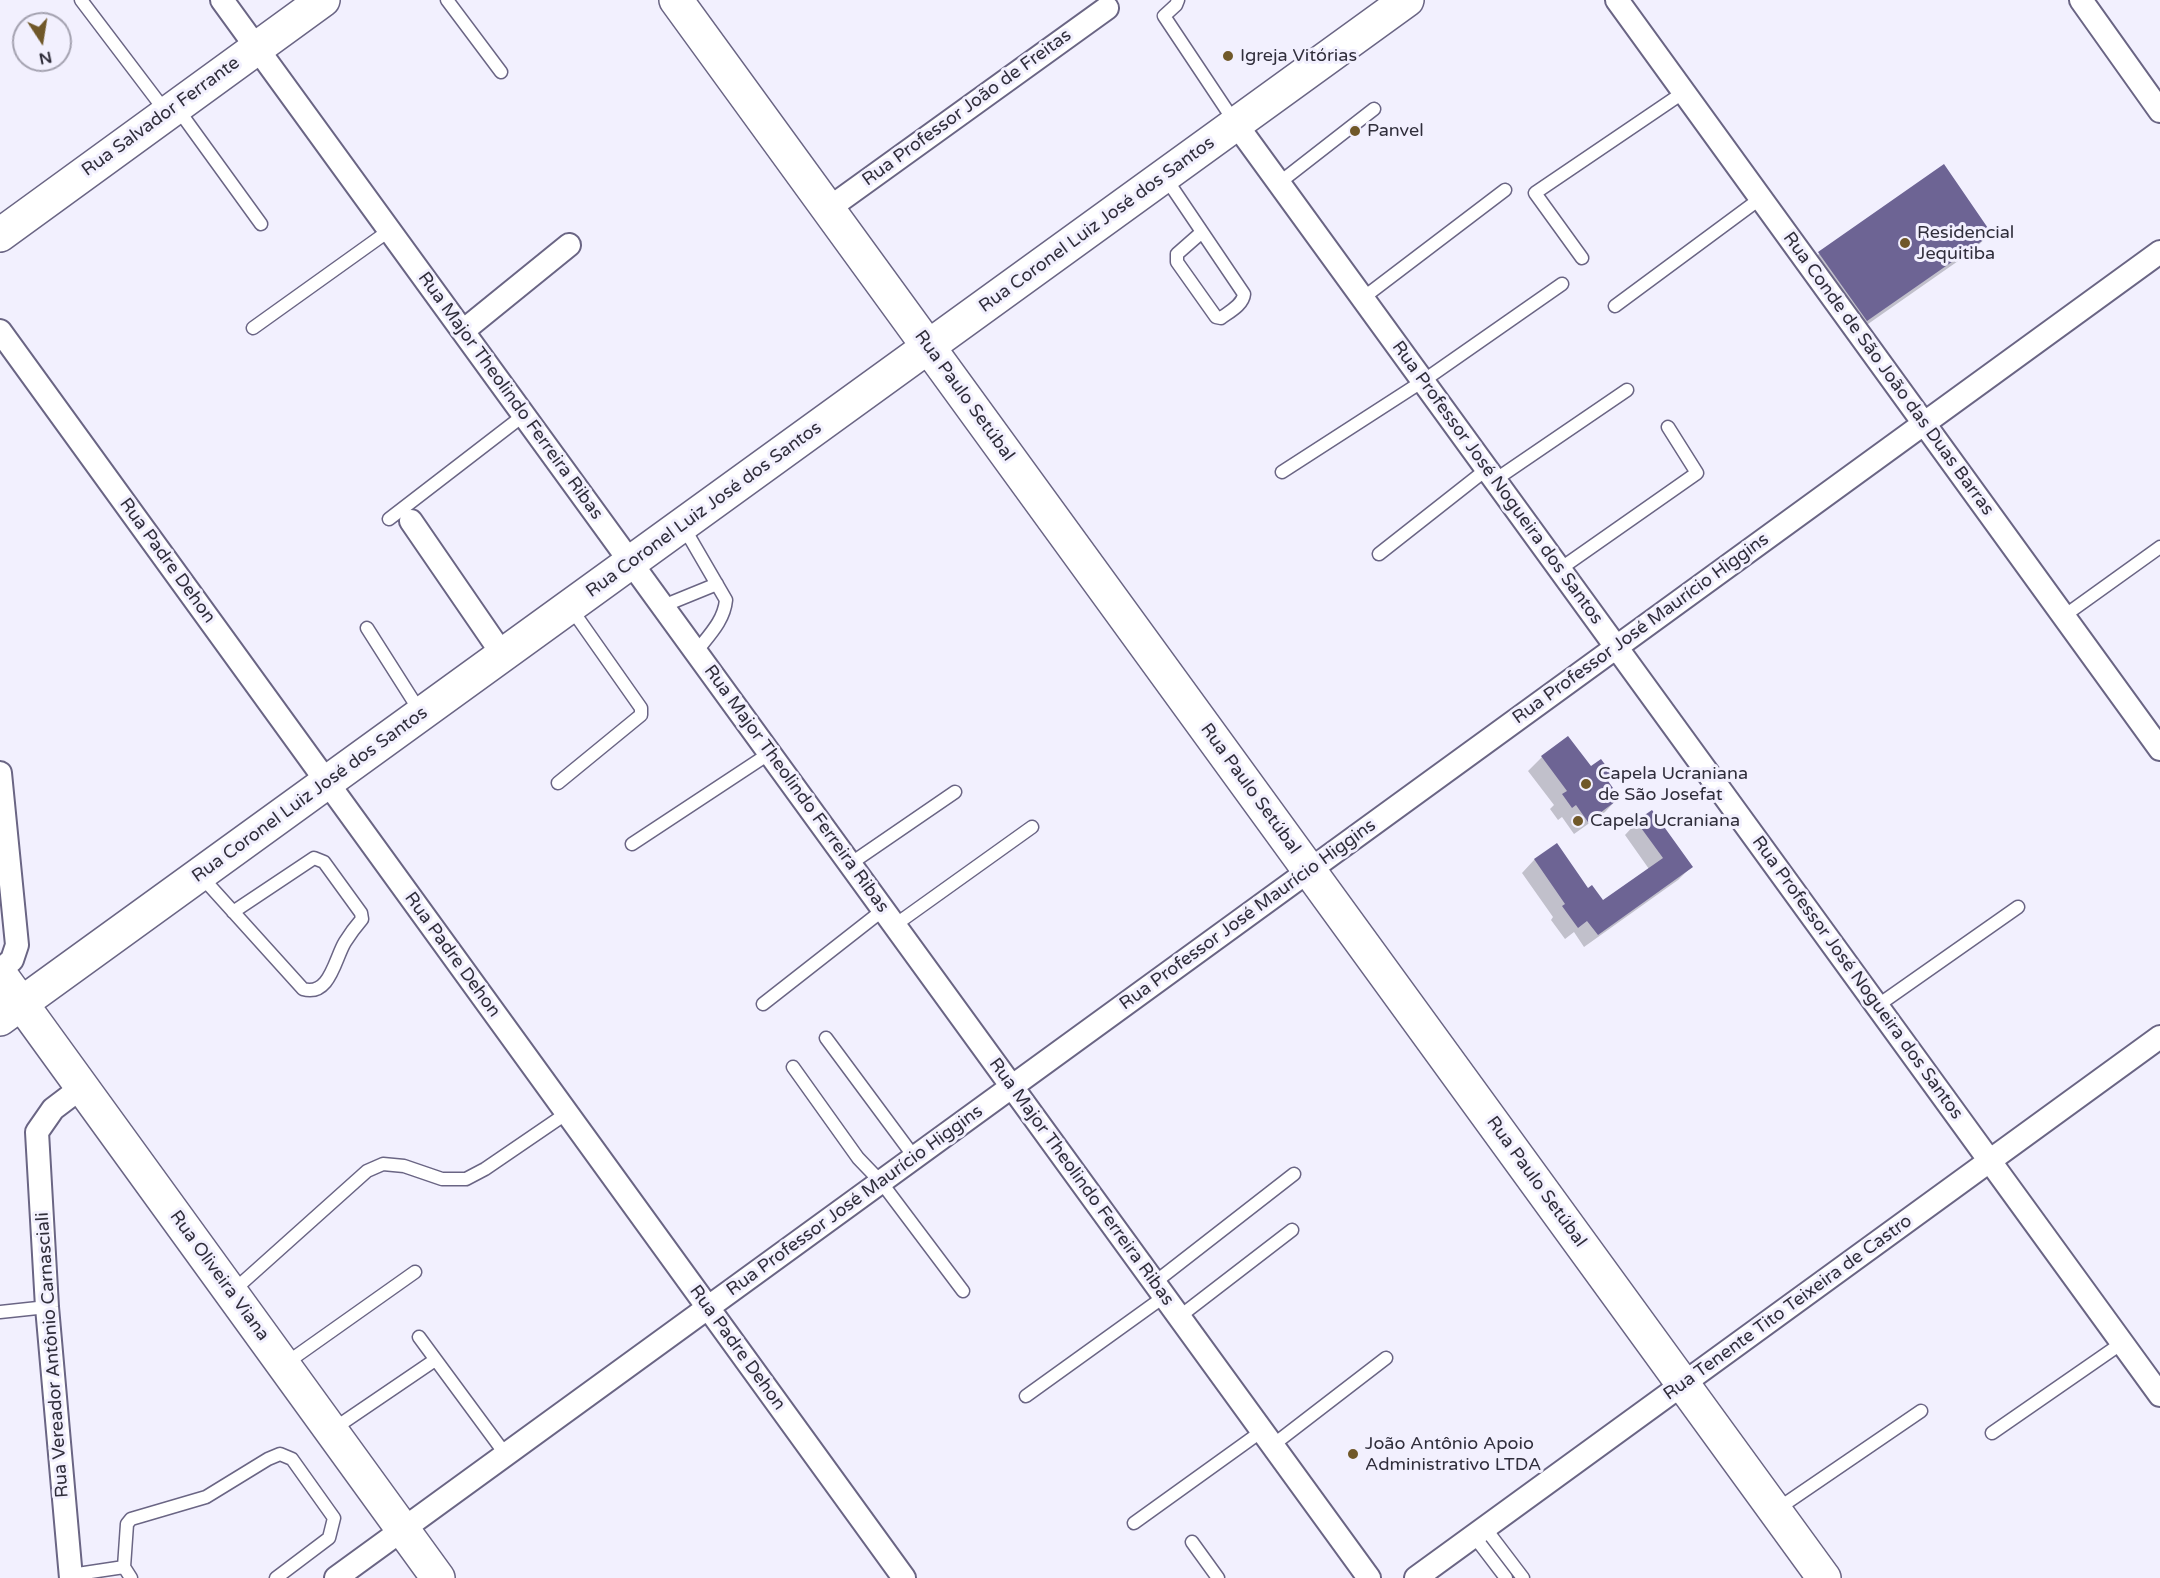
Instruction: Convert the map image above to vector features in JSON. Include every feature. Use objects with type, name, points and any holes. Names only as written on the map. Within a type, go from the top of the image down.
[{"type":"main road","name":"Rua Salvador Ferrante","points":[[0,235],[323,0]]},
{"type":"main road","name":"Rua Paulo Setúbal","points":[[676,0],[1824,1578]]},
{"type":"main road","name":"Rua Coronel Luiz José dos Santos","points":[[11,1012],[1407,0]]},
{"type":"main road","name":"Rua Oliveira Viana","points":[[0,972],[11,1012],[82,1087],[438,1578]]},
{"type":"street","name":"Rua Major Theolindo Ferreira Ribas","points":[[222,0],[1369,1578]]},
{"type":"street","name":"Rua Conde de São João das Duas Barras","points":[[1617,0],[2160,748]]},
{"type":"street","points":[[2081,0],[2160,111]]},
{"type":"street","name":"Rua Professor João de Freitas","points":[[828,208],[1107,8]]},
{"type":"street","name":"Rua Professor José Nogueira dos Santos","points":[[1236,124],[2160,1395]]},
{"type":"street","points":[[463,331],[569,245]]},
{"type":"street","name":"Rua Professor José Maurício Higgins","points":[[336,1578],[2160,252]]},
{"type":"street","name":"Rua Padre Dehon","points":[[0,331],[904,1578]]},
{"type":"street","points":[[400,520],[503,656]]},
{"type":"street","points":[[0,773],[17,945],[12,960],[0,972]]},
{"type":"street","name":"Rua Tenente Tito Teixeira de Castro","points":[[1416,1578],[2160,1037]]},
{"type":"street","name":"Rua Vereador Antônio Carnasciali","points":[[71,1576],[47,1307],[37,1132],[53,1109],[82,1087]]},
{"type":"lane","points":[[81,0],[172,110],[261,224]]},
{"type":"lane","points":[[447,0],[501,72]]},
{"type":"lane","points":[[1178,0],[1164,16],[1236,124]]},
{"type":"lane","points":[[1582,258],[1535,193],[1684,92]]},
{"type":"lane","points":[[1280,183],[1374,109]]},
{"type":"lane","points":[[1164,176],[1202,232],[1244,294],[1244,299],[1221,318],[1216,317],[1177,262],[1177,254],[1202,232]]},
{"type":"lane","points":[[1363,298],[1505,190]]},
{"type":"lane","points":[[1615,306],[1761,198]]},
{"type":"lane","points":[[253,328],[390,230]]},
{"type":"lane","points":[[1282,472],[1423,381],[1562,284]]},
{"type":"lane","points":[[1379,554],[1491,475],[1628,390]]},
{"type":"lane","points":[[400,520],[524,415]]},
{"type":"lane","points":[[1560,569],[1697,473],[1668,427]]},
{"type":"lane","points":[[682,525],[726,600],[720,621],[696,652]]},
{"type":"lane","points":[[2064,616],[2160,547]]},
{"type":"lane","points":[[663,606],[717,584]]},
{"type":"lane","points":[[558,783],[641,715],[641,708],[570,607]]},
{"type":"lane","points":[[368,628],[422,714]]},
{"type":"lane","points":[[632,844],[770,753]]},
{"type":"lane","points":[[850,864],[955,792]]},
{"type":"lane","points":[[763,1004],[889,917],[1032,827]]},
{"type":"lane","points":[[200,875],[303,988],[311,991],[318,989],[330,975],[344,943],[362,919],[362,913],[324,862],[314,858],[234,912]]},
{"type":"lane","points":[[1877,1006],[2018,907]]},
{"type":"lane","points":[[826,1038],[915,1158]]},
{"type":"lane","points":[[793,1067],[858,1158],[881,1182],[963,1291]]},
{"type":"lane","points":[[231,1293],[367,1171],[383,1164],[404,1166],[442,1179],[466,1179],[485,1169],[567,1113]]},
{"type":"lane","points":[[1026,1396],[1160,1290],[1294,1174]]},
{"type":"lane","points":[[1179,1317],[1292,1230]]},
{"type":"lane","points":[[284,1365],[415,1272]]},
{"type":"lane","points":[[0,1312],[47,1307]]},
{"type":"lane","points":[[419,1336],[506,1455]]},
{"type":"lane","points":[[1992,1432],[2122,1343]]},
{"type":"lane","points":[[1134,1523],[1386,1358]]},
{"type":"lane","points":[[331,1430],[435,1360]]},
{"type":"lane","points":[[1775,1511],[1921,1411]]},
{"type":"lane","points":[[71,1576],[127,1573],[127,1524],[131,1520],[206,1497],[280,1454],[292,1459],[334,1518],[329,1538],[276,1578]]},
{"type":"lane","points":[[1480,1532],[1506,1578]]},
{"type":"lane","points":[[1480,1532],[1523,1578]]},
{"type":"lane","points":[[1192,1542],[1218,1578]]},
{"type":"building","name":"Residencial Jequitiba","points":[[1944,164],[1992,234],[1867,321],[1818,252]]},
{"type":"building","name":"Capela Ucraniana de São Josefat","points":[[1568,736],[1591,766],[1601,759],[1612,774],[1606,778],[1620,798],[1588,822],[1576,805],[1572,808],[1562,794],[1567,791],[1541,756]]},
{"type":"building","points":[[1652,810],[1693,867],[1598,935],[1587,921],[1578,928],[1562,906],[1565,904],[1534,859],[1557,843],[1588,888],[1592,885],[1603,900],[1663,858],[1636,821]]},
{"type":"place","name":"Igreja Vitórias","points":[[1228,56]]},
{"type":"place","name":"Panvel","points":[[1355,131]]},
{"type":"place","name":"Residencial Jequitiba","points":[[1905,243]]},
{"type":"place","name":"Capela Ucraniana de São Josefat","points":[[1586,784]]},
{"type":"place","name":"Capela Ucraniana","points":[[1578,821]]},
{"type":"place","name":"João Antônio Apoio Administrativo LTDA","points":[[1353,1454]]}]
